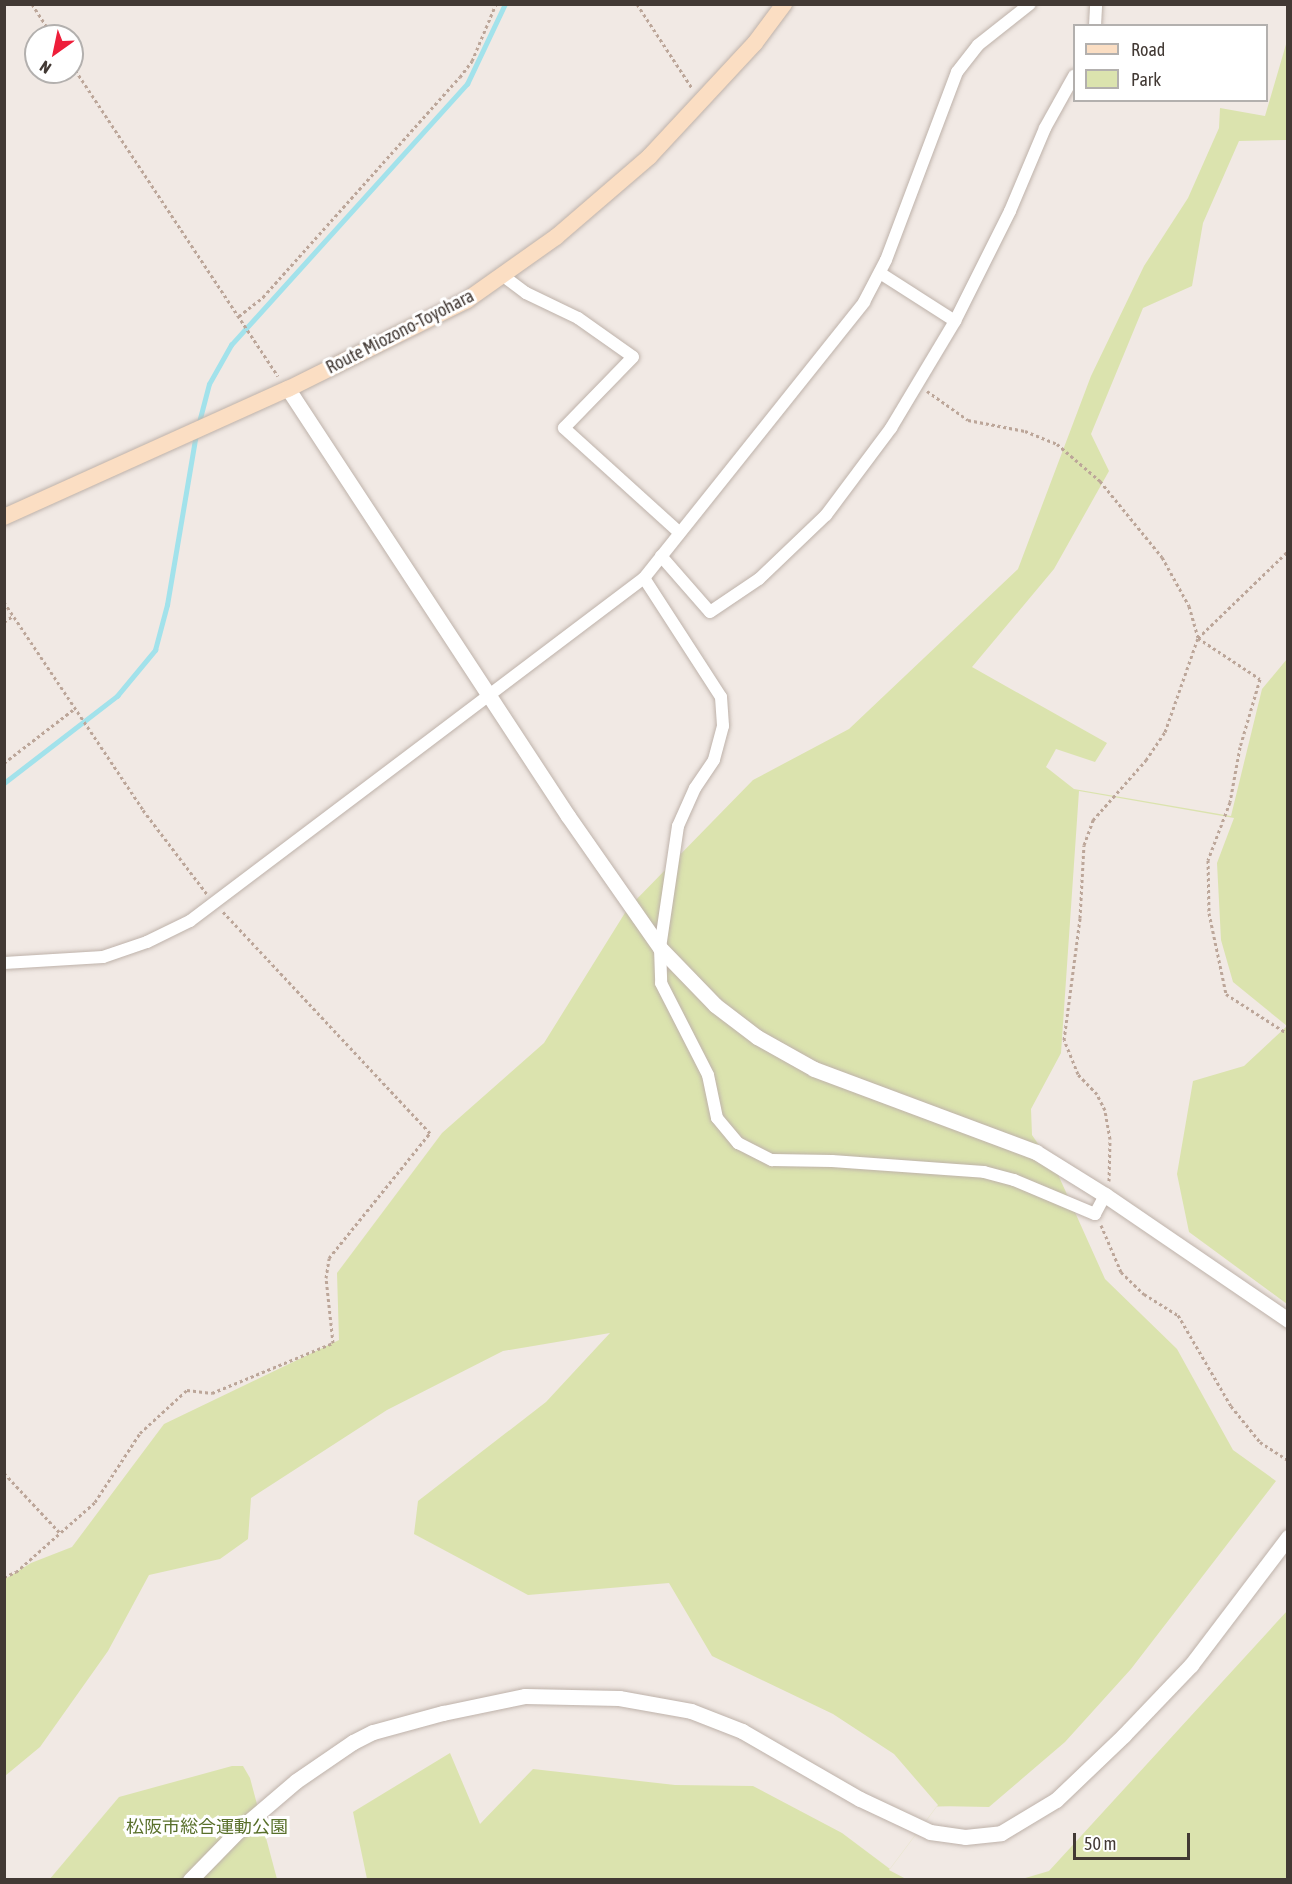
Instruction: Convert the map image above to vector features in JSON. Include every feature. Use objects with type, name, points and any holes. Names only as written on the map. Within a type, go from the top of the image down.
[{"type":"main road","name":"Route Miozono-Toyohara","points":[[4,517],[288,390],[467,300],[556,237],[649,157],[704,100],[784,4]]},
{"type":"street","points":[[4,963],[85,960],[122,952],[170,932],[214,903],[644,578],[864,302],[880,273],[957,72],[978,45],[1030,4]]},
{"type":"street","points":[[1095,24],[1096,4]]},
{"type":"street","points":[[661,556],[710,612],[759,579],[826,515],[918,385],[955,321],[1010,211],[1045,128],[1073,78]]},
{"type":"street","points":[[880,273],[955,321]]},
{"type":"street","points":[[502,275],[525,293],[578,318],[633,357],[564,428],[680,533]]},
{"type":"street","points":[[288,390],[487,697],[660,948],[715,1005],[757,1037],[814,1069],[1036,1152],[1105,1195],[1287,1320]]},
{"type":"street","points":[[644,578],[721,697],[723,726],[714,759],[678,826],[660,948],[661,983],[708,1075],[717,1118],[738,1143],[772,1160],[832,1161],[984,1172],[1014,1180],[1095,1214],[1105,1195]]},
{"type":"street","points":[[190,1880],[241,1828],[296,1781],[353,1742],[373,1732],[443,1713],[525,1696],[619,1698],[691,1712],[742,1731],[860,1799],[930,1832],[965,1837],[1001,1833],[1056,1800],[1124,1735],[1191,1665],[1287,1537]]},
{"type":"path","points":[[32,4],[45,24]]},
{"type":"path","points":[[240,317],[263,297],[460,77],[472,61],[496,4]]},
{"type":"path","points":[[637,4],[704,100]]},
{"type":"path","points":[[84,83],[288,390]]},
{"type":"path","points":[[918,385],[968,420],[1026,431],[1057,444],[1100,481],[1162,558],[1189,606],[1198,638],[1260,679],[1240,747],[1230,802],[1208,860],[1209,913],[1226,994],[1287,1034]]},
{"type":"path","points":[[1105,1195],[1110,1173],[1105,1110],[1097,1094],[1078,1074],[1064,1040],[1080,918],[1084,845],[1093,820],[1146,760],[1165,732],[1198,638],[1287,551]]},
{"type":"path","points":[[4,602],[89,731],[214,903],[430,1133],[329,1258],[326,1278],[333,1343],[212,1393],[187,1390],[140,1433],[95,1502],[16,1572],[4,1577]]},
{"type":"path","points":[[4,622],[13,616]]},
{"type":"path","points":[[4,763],[74,709]]},
{"type":"path","points":[[1095,1214],[1121,1272],[1144,1294],[1178,1315],[1231,1406],[1260,1442],[1287,1460]]},
{"type":"path","points":[[4,1473],[61,1534]]},
{"type":"green space","points":[[1287,41],[1287,140],[1239,141],[1203,223],[1192,286],[1143,308],[1091,434],[1109,471],[1054,569],[972,667],[1107,743],[1095,762],[1056,749],[1046,767],[1074,789],[1231,816],[1262,689],[1287,659],[1287,1026],[1233,982],[1221,940],[1217,863],[1234,818],[1079,791],[1061,1053],[1031,1109],[1032,1135],[1056,1170],[1105,1279],[1177,1349],[1233,1450],[1276,1481],[1131,1669],[1065,1742],[989,1807],[937,1806],[894,1754],[833,1714],[712,1656],[669,1583],[528,1595],[414,1534],[418,1501],[546,1402],[610,1333],[503,1351],[387,1410],[251,1498],[248,1539],[220,1559],[149,1575],[108,1651],[40,1747],[5,1776],[5,1579],[31,1563],[72,1547],[164,1424],[339,1340],[337,1273],[442,1133],[544,1043],[628,908],[753,780],[849,729],[1018,569],[1091,376],[1144,266],[1188,198],[1219,128],[1220,108],[1265,116]]},
{"type":"green space","points":[[1287,1026],[1287,1304],[1189,1232],[1177,1174],[1193,1081],[1244,1066]]},
{"type":"green space","points":[[1287,1611],[1287,1879],[1022,1879],[1049,1871]]},
{"type":"green space","points":[[450,1753],[480,1824],[533,1769],[675,1785],[753,1786],[842,1833],[906,1879],[367,1879],[353,1812]]},
{"type":"green space","name":"松阪市総合運動公園","points":[[232,1766],[243,1766],[250,1778],[277,1879],[49,1880],[119,1797]]},
{"type":"waterway","points":[[198,426],[209,384],[231,345],[467,84],[505,4]]},
{"type":"waterway","points":[[4,783],[117,696],[155,650],[167,605],[196,434]]}]
